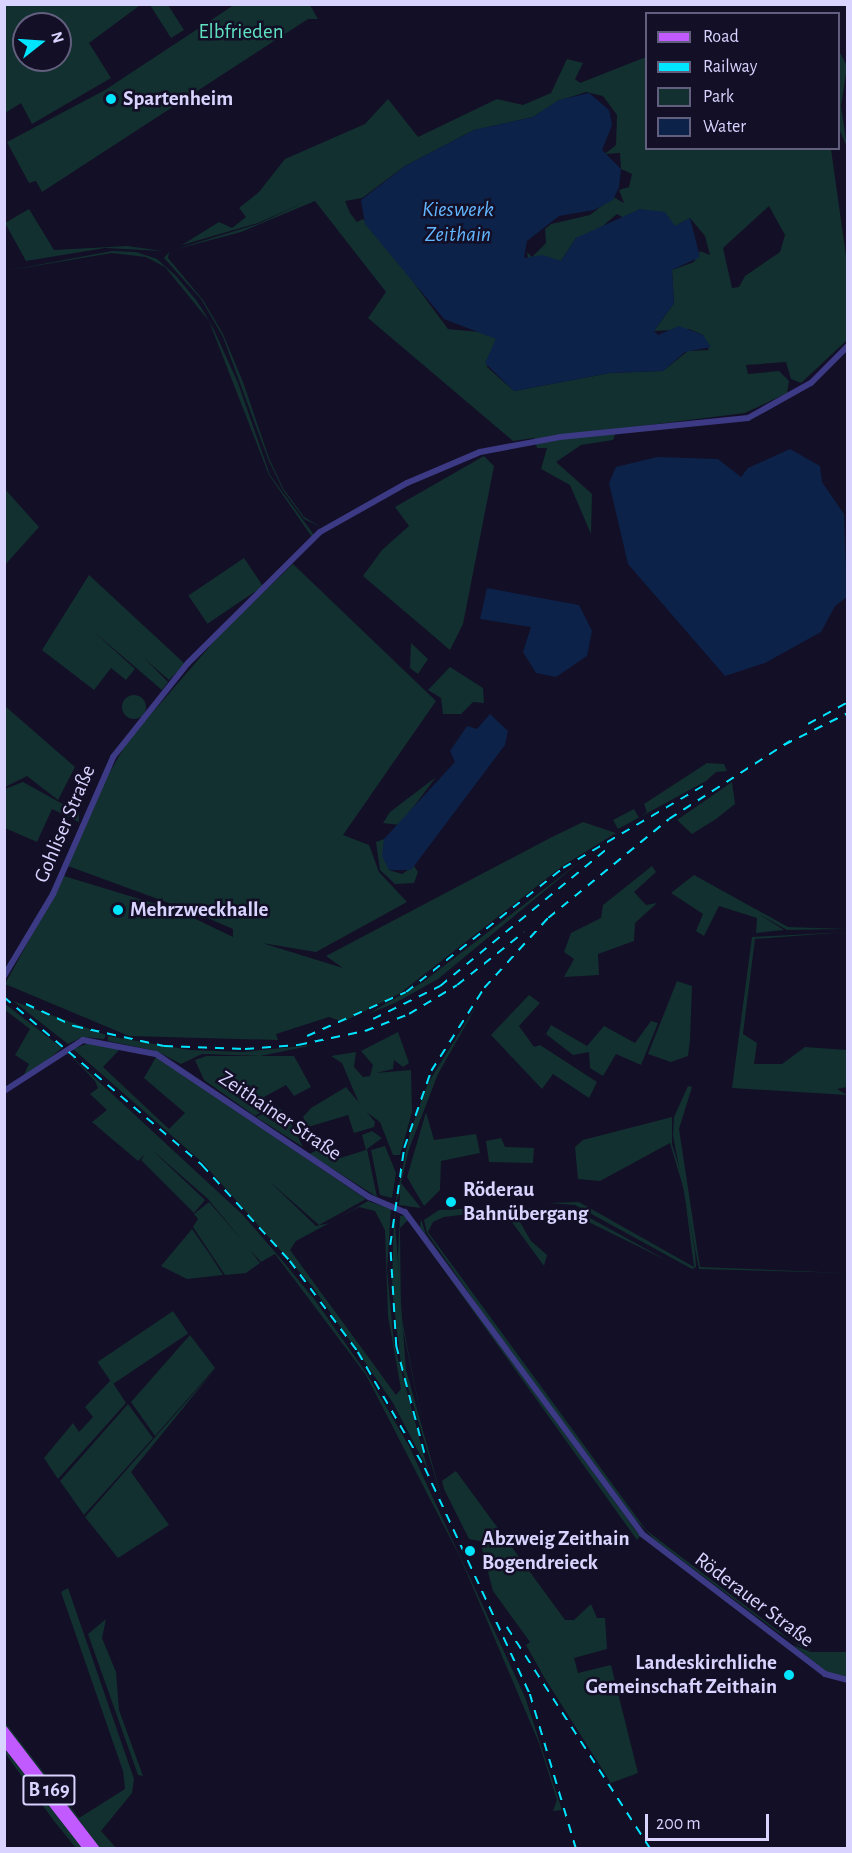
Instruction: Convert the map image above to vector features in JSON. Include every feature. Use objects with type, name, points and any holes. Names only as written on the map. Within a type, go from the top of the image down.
[{"type":"main road","name":"B 169","points":[[4,1730],[95,1848]]},
{"type":"main road","name":"B 169","points":[[4,1741],[87,1848]]},
{"type":"street","name":"Gohliser Straße","points":[[4,976],[53,894],[103,772],[188,663],[320,532],[407,483],[480,452],[529,442],[748,418],[811,383],[848,346]]},
{"type":"street","name":"Zeithainer Straße","points":[[4,1091],[72,1046],[105,1042],[170,1061],[369,1197],[405,1212],[645,1537]]},
{"type":"street","name":"Röderauer Straße","points":[[645,1537],[825,1674],[848,1680]]},
{"type":"green space","points":[[5,4],[138,4],[139,6],[89,43],[111,78],[32,124],[21,103],[5,113]]},
{"type":"green space","name":"Elbfrieden","points":[[150,5],[168,5],[184,30],[171,38]]},
{"type":"green space","name":"Elbfrieden","points":[[234,5],[310,5],[318,19],[308,19],[42,192],[36,181],[29,183],[7,142],[105,90]]},
{"type":"green space","points":[[840,53],[847,66],[841,106],[847,147],[840,131]]},
{"type":"green space","points":[[645,57],[645,150],[831,150],[847,263],[847,340],[801,383],[791,379],[786,362],[746,365],[748,374],[779,371],[789,381],[787,393],[745,413],[617,429],[613,440],[581,445],[556,462],[592,494],[591,534],[570,485],[541,469],[547,448],[537,448],[534,438],[513,441],[368,318],[386,292],[315,201],[241,232],[173,250],[258,224],[307,201],[258,223],[182,245],[219,222],[232,228],[246,217],[239,208],[259,192],[285,159],[365,124],[388,99],[418,137],[497,99],[523,105],[551,93],[567,59],[583,63],[575,79],[580,83]],"holes":[[[586,92],[603,96],[617,115],[616,145],[605,154],[620,153],[621,169],[632,174],[629,187],[619,190],[624,203],[613,197],[590,215],[551,224],[545,229],[546,243],[532,257],[527,252],[528,258],[561,261],[576,238],[592,235],[617,214],[624,218],[640,209],[675,226],[690,218],[705,236],[710,255],[700,251],[694,262],[672,270],[674,303],[654,331],[689,329],[703,335],[709,350],[688,351],[663,371],[610,373],[514,391],[487,367],[496,339],[490,333],[448,329],[388,248],[363,219],[357,222],[345,201],[362,198],[405,166],[474,130],[533,117],[558,101]],[[769,206],[785,235],[780,252],[745,276],[739,287],[732,288],[723,248]]]},
{"type":"green space","points":[[29,209],[54,250],[127,246],[163,251],[105,248],[26,261],[5,223]]},
{"type":"green space","points":[[112,251],[136,252],[157,259],[176,276],[196,300],[209,321],[165,267],[146,257],[112,253],[5,271]]},
{"type":"green space","points":[[169,252],[168,258],[203,300],[223,334],[243,382],[269,458],[283,488],[304,517],[321,527],[304,519],[283,490],[268,459],[223,337],[201,299],[164,258]]},
{"type":"green space","points":[[209,321],[238,383],[270,475],[314,535],[312,537],[269,475]]},
{"type":"green space","points":[[484,456],[494,466],[463,624],[450,650],[363,576],[382,550],[409,526],[395,507]]},
{"type":"green space","points":[[4,488],[39,527],[5,565],[4,565]]},
{"type":"green space","points":[[244,558],[263,586],[207,624],[188,595]]},
{"type":"green space","points":[[293,564],[436,701],[343,835],[369,845],[379,872],[407,902],[316,952],[262,943],[343,968],[326,956],[550,838],[583,822],[616,833],[564,865],[399,994],[343,1022],[329,1017],[276,1034],[278,1040],[129,1036],[5,984],[64,876],[179,911],[233,937],[233,929],[196,913],[68,866],[92,803],[127,742],[222,632]]},
{"type":"green space","points":[[89,575],[185,664],[169,680],[145,659],[168,682],[162,690],[93,631],[135,669],[126,680],[111,668],[94,690],[42,650]]},
{"type":"green space","points":[[411,643],[428,659],[418,674],[410,668]]},
{"type":"green space","points":[[450,667],[483,688],[484,703],[473,702],[461,714],[443,714],[441,698],[428,690]]},
{"type":"green space","points":[[134,695],[143,698],[146,707],[143,716],[134,719],[125,716],[122,707],[125,698]]},
{"type":"green space","points":[[5,706],[75,767],[58,800],[27,776],[5,787]]},
{"type":"green space","points":[[707,763],[724,764],[727,771],[716,772],[706,781],[641,816],[647,812],[644,804]]},
{"type":"green space","points":[[436,777],[400,825],[383,823],[390,812]]},
{"type":"green space","points":[[23,782],[79,813],[79,822],[52,809],[37,842],[5,828],[5,789]]},
{"type":"green space","points":[[732,782],[735,804],[716,819],[692,834],[677,820]]},
{"type":"green space","points":[[634,809],[639,818],[618,829],[613,820]]},
{"type":"green space","points":[[384,839],[389,870],[402,874],[414,866],[418,872],[414,883],[395,884],[380,870],[376,842]]},
{"type":"green space","points":[[582,860],[438,979],[395,1003],[368,1014],[423,982]]},
{"type":"green space","points":[[652,866],[656,872],[634,892],[646,905],[657,903],[635,923],[634,941],[598,954],[599,975],[564,977],[574,959],[564,952],[571,933],[601,918],[603,905]]},
{"type":"green space","points":[[694,875],[788,927],[847,929],[787,930],[759,914],[784,930],[756,933],[757,918],[719,906],[704,936],[696,931],[703,914],[671,893]]},
{"type":"green space","points":[[847,932],[755,939],[743,1034],[757,1043],[754,1064],[782,1064],[805,1047],[847,1050],[847,1087],[837,1089],[847,1095],[732,1088],[752,937]]},
{"type":"green space","points":[[677,981],[692,986],[690,1040],[688,1056],[671,1062],[648,1054]]},
{"type":"green space","points":[[529,995],[540,1003],[519,1026],[534,1047],[540,1045],[597,1082],[589,1098],[553,1074],[542,1089],[491,1035]]},
{"type":"green space","points":[[13,1001],[106,1035],[104,1039],[83,1037],[68,1044]]},
{"type":"green space","points":[[4,1003],[62,1048],[20,1083],[29,1064],[15,1055],[30,1029],[5,1010]]},
{"type":"green space","points":[[478,1003],[438,1074],[409,1149],[401,1183],[421,1208],[399,1205],[400,1193],[395,1204],[410,1132],[428,1083]]},
{"type":"green space","points":[[651,1021],[658,1023],[641,1065],[616,1054],[603,1076],[590,1068],[589,1052],[573,1055],[546,1034],[551,1025],[587,1046],[604,1026],[635,1043]]},
{"type":"green space","points":[[398,1032],[409,1063],[403,1067],[394,1060],[393,1069],[376,1073],[411,1070],[412,1112],[400,1155],[393,1155],[380,1122],[361,1108],[342,1063],[331,1056],[356,1052],[354,1067],[363,1077],[370,1076],[373,1065],[361,1051]]},
{"type":"green space","points":[[108,1036],[190,1050],[242,1052],[314,1045],[260,1056],[202,1054],[181,1064],[156,1051],[108,1041]]},
{"type":"green space","points":[[89,1043],[121,1048],[103,1067],[169,1129],[185,1113],[144,1078],[156,1057],[366,1199],[319,1225],[269,1181],[316,1226],[329,1223],[296,1241],[290,1250],[396,1395],[401,1389],[388,1316],[385,1230],[375,1211],[359,1207],[339,1218],[368,1201],[391,1209],[387,1269],[394,1344],[428,1470],[393,1403],[312,1286],[203,1163],[73,1049]]},
{"type":"green space","points":[[69,1054],[243,1215],[315,1300],[367,1374],[409,1446],[525,1697],[562,1810],[553,1811],[557,1800],[539,1743],[460,1557],[366,1375],[275,1254],[261,1262],[250,1250],[260,1263],[246,1273],[225,1275],[193,1227],[198,1219],[194,1214],[209,1202],[242,1240],[208,1199],[151,1149],[205,1200],[194,1213],[141,1160],[145,1154],[138,1161],[92,1122],[107,1110],[90,1094],[98,1088],[95,1081]]},
{"type":"green space","points":[[206,1056],[294,1056],[311,1087],[294,1096],[286,1085],[264,1097],[270,1107],[255,1116],[204,1080],[195,1060]]},
{"type":"green space","points":[[688,1086],[692,1087],[679,1129],[700,1267],[847,1273],[699,1269],[673,1136],[674,1117]]},
{"type":"green space","points":[[346,1087],[375,1122],[374,1127],[354,1133],[348,1115],[308,1127],[303,1117],[311,1108]]},
{"type":"green space","points":[[278,1107],[288,1117],[303,1147],[256,1117]]},
{"type":"green space","points":[[426,1112],[434,1140],[476,1134],[480,1153],[441,1161],[440,1190],[424,1206],[407,1177]]},
{"type":"green space","points":[[672,1117],[672,1144],[681,1173],[695,1251],[696,1267],[692,1269],[575,1205],[548,1203],[579,1202],[694,1267],[684,1190],[670,1143],[600,1181],[578,1179],[575,1147],[583,1140]]},
{"type":"green space","points":[[372,1131],[382,1138],[367,1149],[377,1197],[309,1154],[331,1144],[337,1159],[366,1150],[362,1135]]},
{"type":"green space","points":[[501,1138],[505,1147],[534,1148],[533,1163],[489,1162],[486,1141]]},
{"type":"green space","points":[[385,1146],[396,1173],[392,1198],[380,1195],[371,1150]]},
{"type":"green space","points":[[561,1209],[579,1212],[668,1261],[566,1211],[513,1210],[531,1241],[547,1255],[544,1266],[503,1210],[444,1217],[433,1222],[428,1232],[646,1530],[792,1641],[655,1540],[636,1520],[555,1411],[643,1532],[481,1311],[427,1233],[424,1220],[439,1210]]},
{"type":"green space","points":[[394,1210],[406,1370],[443,1502],[401,1365],[392,1290]]},
{"type":"green space","points":[[404,1215],[408,1220],[400,1228],[401,1315],[424,1431],[400,1315],[398,1256],[400,1216]]},
{"type":"green space","points":[[421,1219],[426,1234],[473,1299],[420,1227]]},
{"type":"green space","points":[[192,1229],[223,1275],[187,1279],[161,1266]]},
{"type":"green space","points":[[420,1237],[640,1536],[637,1540]]},
{"type":"green space","points":[[173,1311],[188,1333],[113,1384],[98,1362]]},
{"type":"green space","points":[[190,1335],[215,1368],[155,1436],[131,1402]]},
{"type":"green space","points":[[215,1369],[131,1472],[169,1525],[118,1558],[85,1517]]},
{"type":"green space","points":[[111,1380],[126,1403],[58,1479],[44,1458],[73,1423],[79,1432],[93,1417],[85,1407]]},
{"type":"green space","points":[[128,1404],[153,1438],[84,1515],[60,1481]]},
{"type":"green space","points":[[456,1471],[565,1620],[574,1620],[591,1604],[597,1618],[605,1618],[607,1649],[574,1658],[578,1673],[611,1665],[638,1773],[611,1783],[544,1677],[526,1645],[530,1642],[493,1591],[480,1541],[469,1539],[444,1489],[442,1481]]},
{"type":"green space","points":[[68,1588],[134,1779],[132,1793],[101,1831],[116,1848],[97,1848],[5,1727],[4,1721],[79,1818],[125,1789],[123,1771],[61,1592]]},
{"type":"green space","points":[[106,1619],[102,1638],[116,1672],[119,1710],[143,1776],[138,1775],[88,1634]]},
{"type":"green space","points":[[793,1645],[811,1652],[847,1652],[847,1679],[829,1674]]},
{"type":"green space","points":[[4,1745],[84,1848],[76,1848],[54,1821],[5,1753]]},
{"type":"water","name":"Kieswerk Zeithain","points":[[589,93],[609,110],[612,125],[602,150],[621,169],[619,187],[613,200],[594,210],[559,216],[527,241],[524,258],[543,255],[561,261],[576,238],[640,209],[665,212],[675,226],[690,218],[700,257],[672,270],[674,303],[654,331],[658,335],[679,326],[703,335],[711,347],[685,352],[663,371],[610,373],[514,391],[485,363],[496,339],[444,319],[365,224],[361,200],[405,166],[474,130],[533,117],[559,100]]},
{"type":"water","points":[[790,449],[820,466],[822,482],[844,514],[847,597],[835,606],[821,632],[765,663],[725,676],[628,564],[609,483],[616,467],[657,457],[718,459],[741,477],[748,468]]},
{"type":"water","points":[[487,588],[579,605],[592,631],[587,656],[556,677],[536,673],[523,652],[531,627],[480,619]]},
{"type":"water","points":[[490,714],[508,731],[505,745],[411,870],[389,870],[382,856],[384,839],[455,762],[450,751],[467,726],[477,729]]},
{"type":"railway","points":[[808,724],[848,702]]},
{"type":"railway","points":[[784,745],[848,713]]},
{"type":"railway","points":[[424,1453],[396,1346],[390,1245],[404,1148],[431,1071],[484,988],[548,918],[669,819],[790,741]]},
{"type":"railway","points":[[307,1036],[406,992],[563,868],[703,786]]},
{"type":"railway","points":[[373,1019],[440,986],[607,849]]},
{"type":"railway","points":[[26,1004],[74,1026],[164,1046],[245,1049],[298,1045],[365,1031],[409,1014],[457,985],[524,932]]},
{"type":"railway","points":[[4,997],[202,1165],[290,1261],[358,1352],[425,1468],[530,1694],[576,1848]]},
{"type":"railway","points":[[507,1627],[650,1848]]},
{"type":"place","name":"Spartenheim","points":[[111,99]]},
{"type":"place","name":"Mehrzweckhalle","points":[[118,910]]},
{"type":"place","name":"Röderau Bahnübergang","points":[[451,1202]]},
{"type":"place","name":"Abzweig Zeithain Bogendreieck","points":[[470,1551]]},
{"type":"place","name":"Landeskirchliche Gemeinschaft Zeithain","points":[[789,1675]]}]
